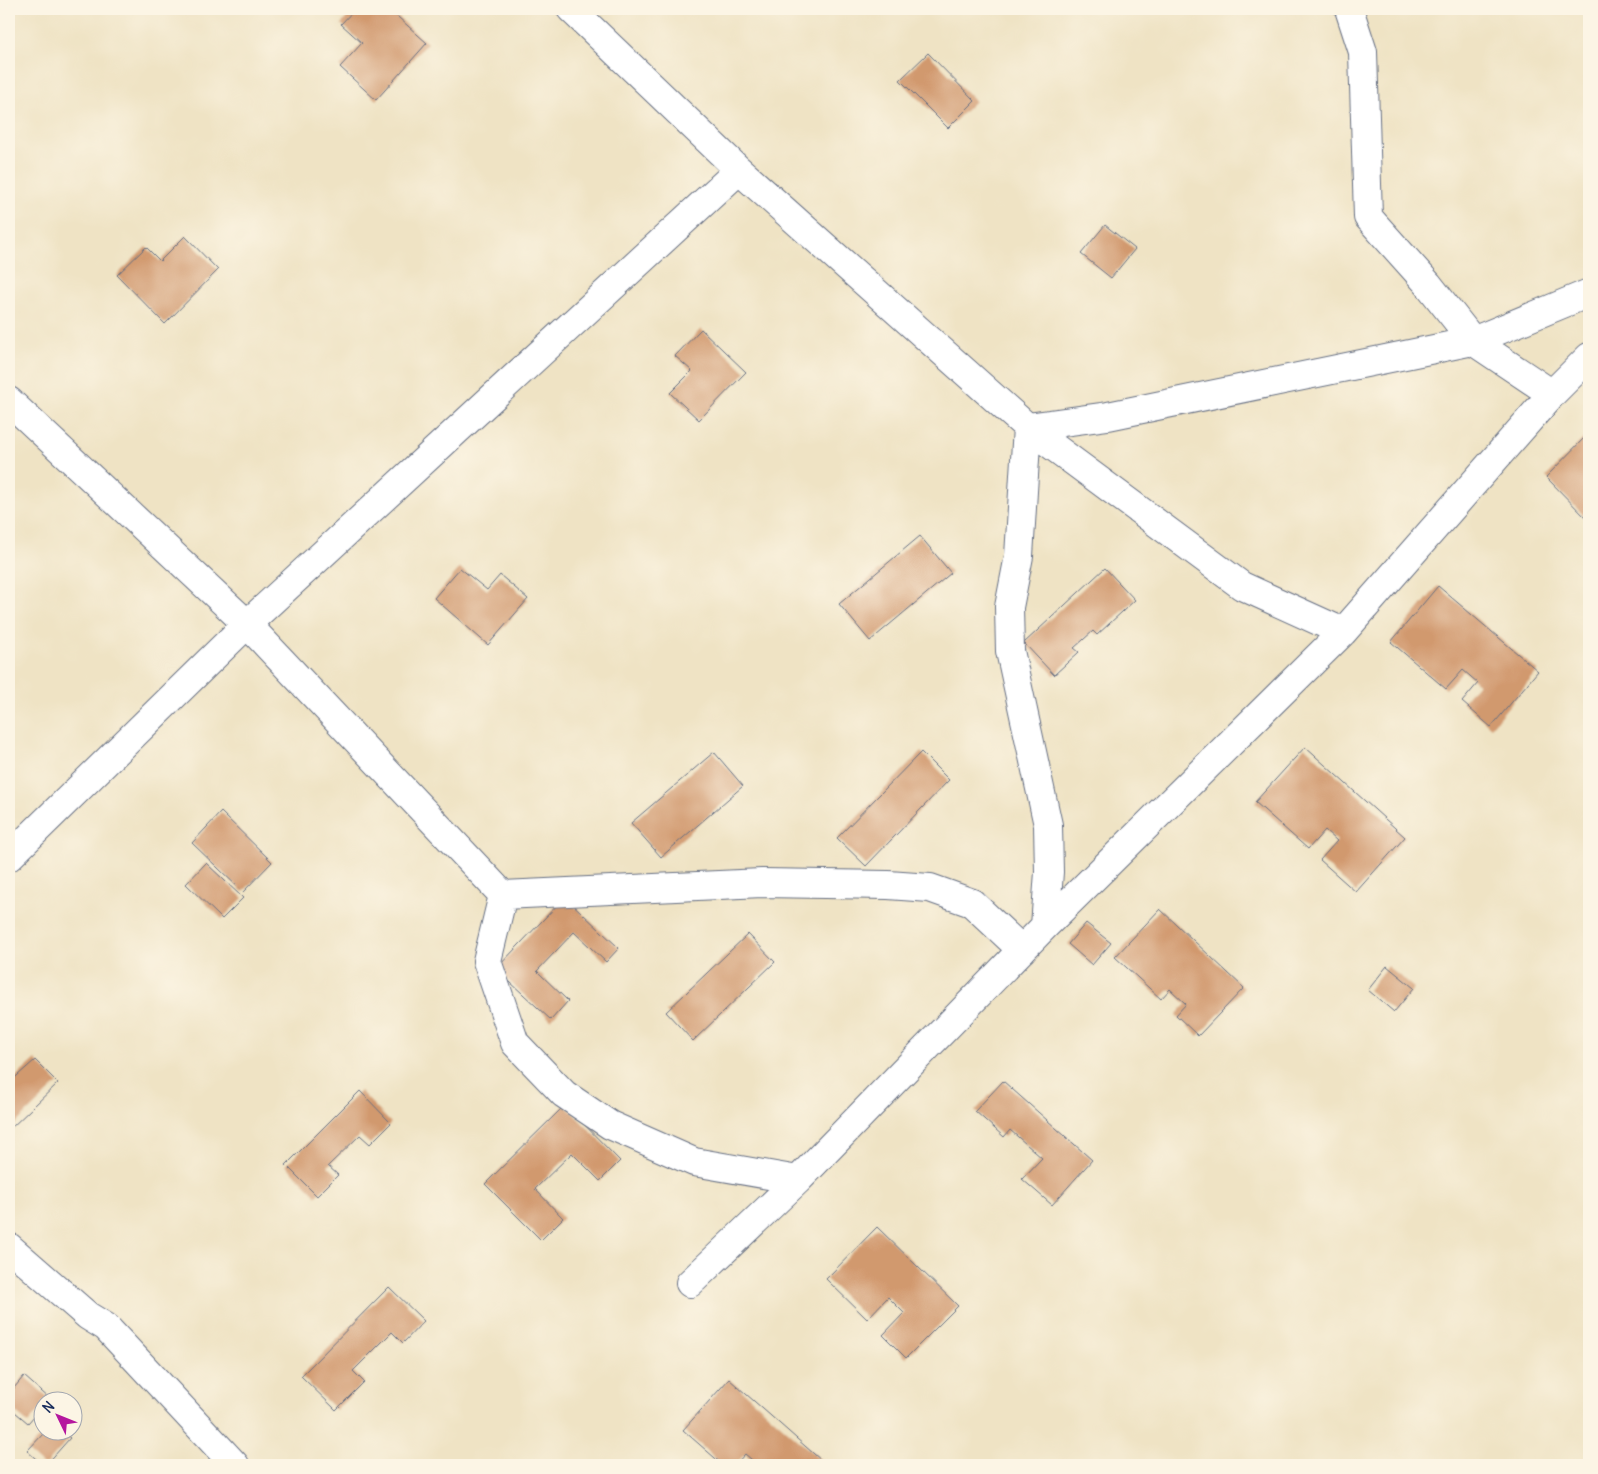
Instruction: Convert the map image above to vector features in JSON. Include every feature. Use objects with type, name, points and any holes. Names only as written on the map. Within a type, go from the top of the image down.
[{"type":"street","points":[[571,9],[739,170],[1027,427],[1242,586],[1343,632]]},
{"type":"street","points":[[1350,9],[1363,52],[1368,217],[1428,284],[1473,341],[1552,394]]},
{"type":"street","points":[[9,857],[247,624],[739,170]]},
{"type":"street","points":[[1027,427],[1108,416],[1473,341],[1589,293]]},
{"type":"street","points":[[690,1283],[798,1180],[1045,926],[1343,632],[1552,394],[1589,358]]},
{"type":"street","points":[[9,401],[247,624],[502,895],[762,883],[888,885],[930,888],[972,903],[1022,950]]},
{"type":"street","points":[[1027,427],[1020,556],[1010,607],[1010,651],[1048,825],[1049,872],[1045,926]]},
{"type":"street","points":[[502,895],[487,960],[515,1043],[564,1094],[610,1125],[694,1162],[798,1180]]},
{"type":"street","points":[[9,1247],[88,1316],[106,1327],[235,1465]]},
{"type":"building","points":[[355,9],[389,9],[427,43],[376,100],[340,67],[362,43],[341,24]]},
{"type":"building","points":[[928,53],[975,101],[948,128],[900,80]]},
{"type":"building","points":[[1105,225],[1135,249],[1111,278],[1081,254]]},
{"type":"building","points":[[185,236],[218,270],[165,324],[117,275],[146,247],[160,261]]},
{"type":"building","points":[[701,329],[746,372],[699,420],[670,393],[692,371],[675,356]]},
{"type":"building","points":[[1587,435],[1589,437],[1589,521],[1546,477]]},
{"type":"building","points":[[920,536],[951,573],[870,641],[839,604]]},
{"type":"building","points":[[460,568],[487,590],[500,575],[528,599],[488,645],[434,598]]},
{"type":"building","points":[[1105,568],[1135,600],[1097,635],[1093,631],[1074,648],[1079,652],[1054,675],[1024,643]]},
{"type":"building","points":[[1438,586],[1538,671],[1491,727],[1462,702],[1478,683],[1463,670],[1446,689],[1391,642]]},
{"type":"building","points":[[1305,747],[1405,837],[1356,892],[1320,860],[1337,841],[1325,830],[1308,849],[1255,802]]},
{"type":"building","points":[[714,752],[743,786],[661,857],[631,823]]},
{"type":"building","points":[[921,752],[949,780],[866,866],[837,838]]},
{"type":"building","points":[[221,812],[272,862],[243,892],[192,843]]},
{"type":"building","points":[[206,863],[243,898],[222,919],[186,884]]},
{"type":"building","points":[[565,897],[619,948],[606,962],[574,932],[537,971],[568,1001],[551,1020],[496,969]]},
{"type":"building","points":[[1160,909],[1244,988],[1198,1036],[1176,1015],[1186,1004],[1170,989],[1161,999],[1115,957]]},
{"type":"building","points":[[1086,923],[1111,943],[1092,965],[1068,944]]},
{"type":"building","points":[[748,934],[775,962],[693,1041],[666,1012]]},
{"type":"building","points":[[1387,966],[1414,988],[1394,1012],[1368,990]]},
{"type":"building","points":[[35,1060],[58,1083],[9,1130],[9,1083]]},
{"type":"building","points":[[1003,1081],[1092,1160],[1052,1205],[1022,1179],[1042,1158],[1010,1130],[1004,1137],[975,1111]]},
{"type":"building","points":[[360,1091],[391,1123],[370,1144],[360,1135],[328,1166],[338,1175],[317,1196],[286,1165]]},
{"type":"building","points":[[565,1105],[620,1161],[600,1181],[572,1153],[535,1189],[563,1218],[541,1240],[485,1184]]},
{"type":"building","points":[[877,1227],[958,1306],[906,1358],[883,1335],[904,1313],[888,1297],[867,1319],[826,1279]]},
{"type":"building","points":[[389,1287],[424,1321],[403,1343],[392,1332],[353,1371],[364,1382],[336,1410],[301,1376]]},
{"type":"building","points":[[24,1376],[42,1392],[32,1392],[32,1418],[28,1423],[9,1407],[9,1394]]},
{"type":"building","points":[[729,1379],[822,1461],[819,1465],[758,1465],[745,1454],[735,1465],[723,1465],[683,1430]]},
{"type":"building","points":[[36,1442],[66,1442],[46,1465],[43,1465],[27,1451]]}]
